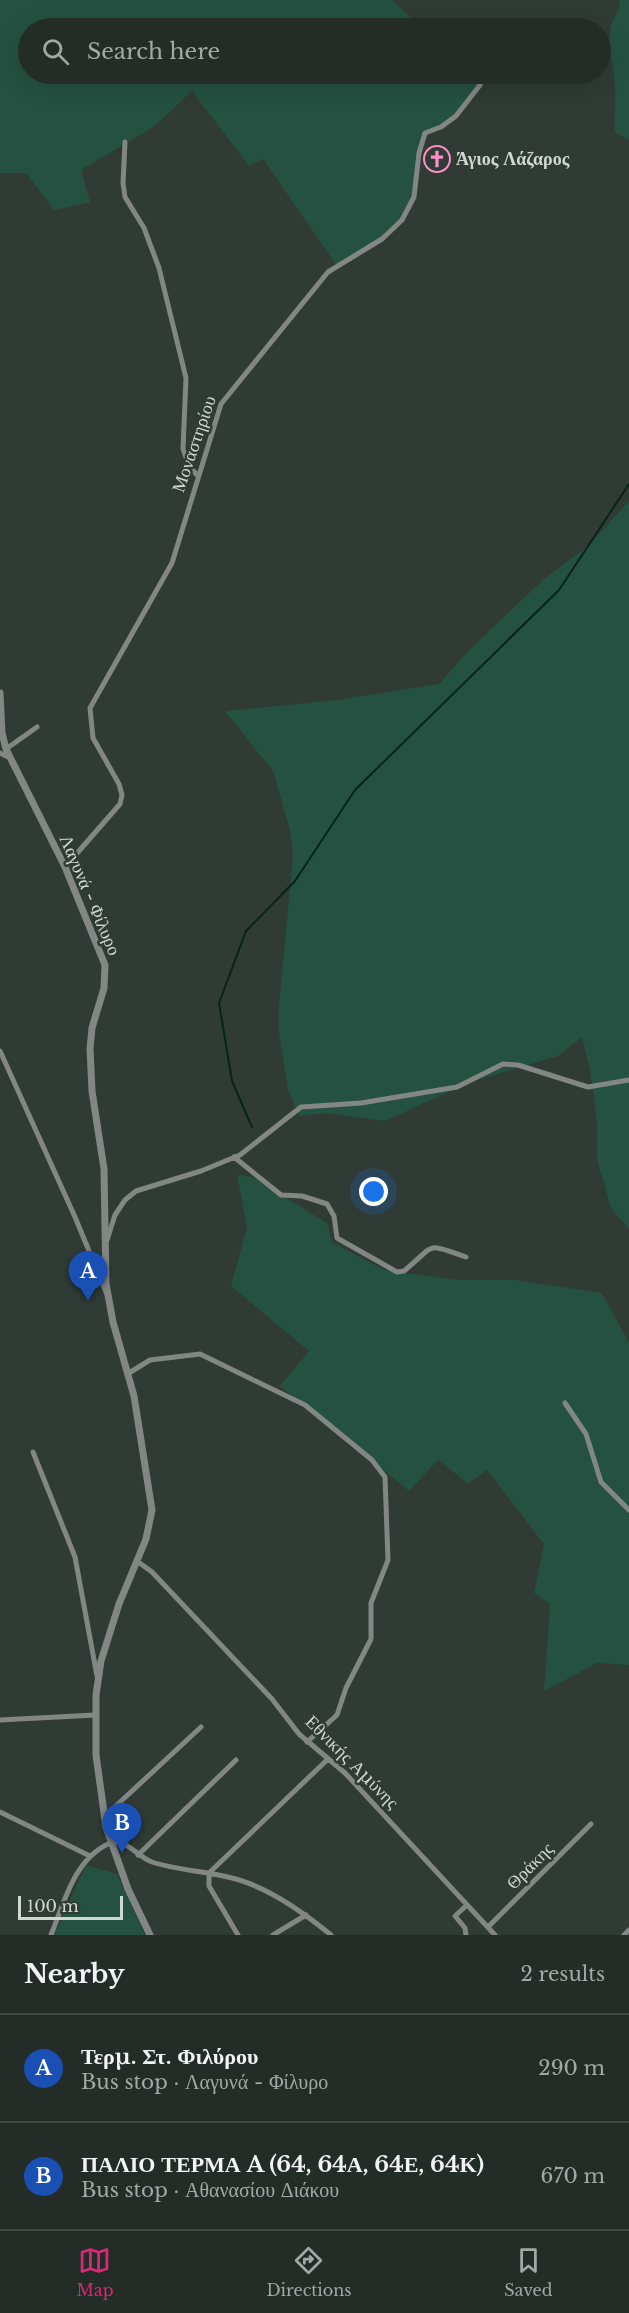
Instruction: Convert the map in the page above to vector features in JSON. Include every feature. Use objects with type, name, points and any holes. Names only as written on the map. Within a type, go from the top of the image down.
[{"type":"street","name":"Μοναστηρίου","points":[[65,867],[120,804],[119,784],[93,738],[90,708],[165,578],[184,525],[197,475],[227,394],[328,272],[382,239],[402,220],[414,197],[419,153],[425,133],[441,127],[456,116],[480,85]]},
{"type":"street","points":[[125,142],[123,183],[125,197],[144,228],[159,268],[186,378],[183,450],[189,466],[197,475]]},
{"type":"street","name":"Λαγυνά - Φίλυρο","points":[[0,693],[3,751],[10,758],[65,867],[105,965],[104,988],[92,1028],[90,1049],[92,1092],[104,1169],[108,1296],[129,1372],[152,1510],[148,1533],[108,1637],[98,1680],[95,1716],[98,1775],[104,1817],[111,1843],[150,1935]]},
{"type":"street","points":[[3,751],[37,727]]},
{"type":"street","points":[[0,1051],[108,1296]]},
{"type":"street","points":[[105,1244],[115,1215],[125,1200],[136,1191],[201,1171],[234,1157],[257,1145],[301,1107],[361,1103],[457,1087],[503,1064],[518,1065],[588,1087],[629,1080]]},
{"type":"street","points":[[234,1157],[281,1195],[302,1196],[327,1204],[334,1216],[337,1238],[397,1272],[404,1271],[430,1247],[440,1246],[466,1257]]},
{"type":"street","points":[[129,1372],[150,1360],[200,1354],[305,1405],[372,1460],[385,1478],[388,1560],[371,1603],[371,1639],[346,1688],[337,1715],[307,1742]]},
{"type":"street","points":[[565,1403],[586,1434],[601,1482],[629,1510]]},
{"type":"street","points":[[33,1452],[75,1557],[98,1680]]},
{"type":"street","name":"Εθνικής Αμύνης","points":[[137,1561],[152,1572],[233,1657],[307,1742],[345,1773],[495,1935]]},
{"type":"street","points":[[0,1720],[95,1716]]},
{"type":"street","points":[[104,1817],[201,1727]]},
{"type":"street","points":[[238,1935],[208,1886],[209,1874],[328,1759]]},
{"type":"street","points":[[138,1855],[236,1760]]},
{"type":"street","points":[[0,1812],[90,1856]]},
{"type":"street","name":"Θράκης","points":[[488,1928],[591,1824]]},
{"type":"street","points":[[51,1935],[78,1873],[90,1856],[111,1843],[124,1844],[138,1855],[157,1864],[247,1882],[306,1915],[331,1935]]},
{"type":"street","points":[[466,1935],[465,1928],[455,1916],[467,1905]]},
{"type":"street","points":[[273,1935],[306,1915]]},
{"type":"street","points":[[624,1935],[629,1930]]},
{"type":"green space","points":[[0,0],[392,0],[411,18],[18,18],[18,84],[480,85],[456,116],[425,133],[414,197],[393,230],[337,266],[263,159],[249,166],[192,91],[155,126],[81,170],[90,202],[54,210],[26,173],[0,173]]},
{"type":"green space","points":[[619,0],[629,0],[629,141],[615,132],[611,26],[619,8]]},
{"type":"green space","points":[[629,501],[629,1229],[611,1208],[597,1160],[597,1122],[590,1070],[582,1037],[558,1056],[470,1082],[385,1121],[327,1113],[299,1116],[288,1089],[279,1033],[279,1006],[293,856],[290,830],[273,771],[225,711],[337,700],[439,684],[470,649],[544,579],[588,546]]},
{"type":"green space","points":[[237,1175],[252,1177],[327,1223],[332,1242],[384,1270],[458,1280],[515,1280],[602,1293],[629,1343],[629,1665],[597,1663],[544,1691],[550,1604],[534,1593],[544,1544],[487,1470],[468,1484],[438,1460],[409,1491],[280,1386],[309,1351],[231,1286],[247,1227]]},
{"type":"green space","points":[[86,1865],[117,1874],[145,1935],[54,1935]]},
{"type":"waterway","points":[[252,1127],[232,1081],[219,1003],[246,931],[295,881],[355,790],[559,590],[629,484]]},
{"type":"place","name":"Άγιος Λάζαρος","points":[[437,159]]},
{"type":"place","name":"Τερμ. Στ. Φιλύρου","points":[[88,1301]]},
{"type":"place","name":"ΠΑΛΙΟ ΤΕΡΜΑ A (64, 64Α, 64Ε, 64Κ)","points":[[122,1853]]}]
